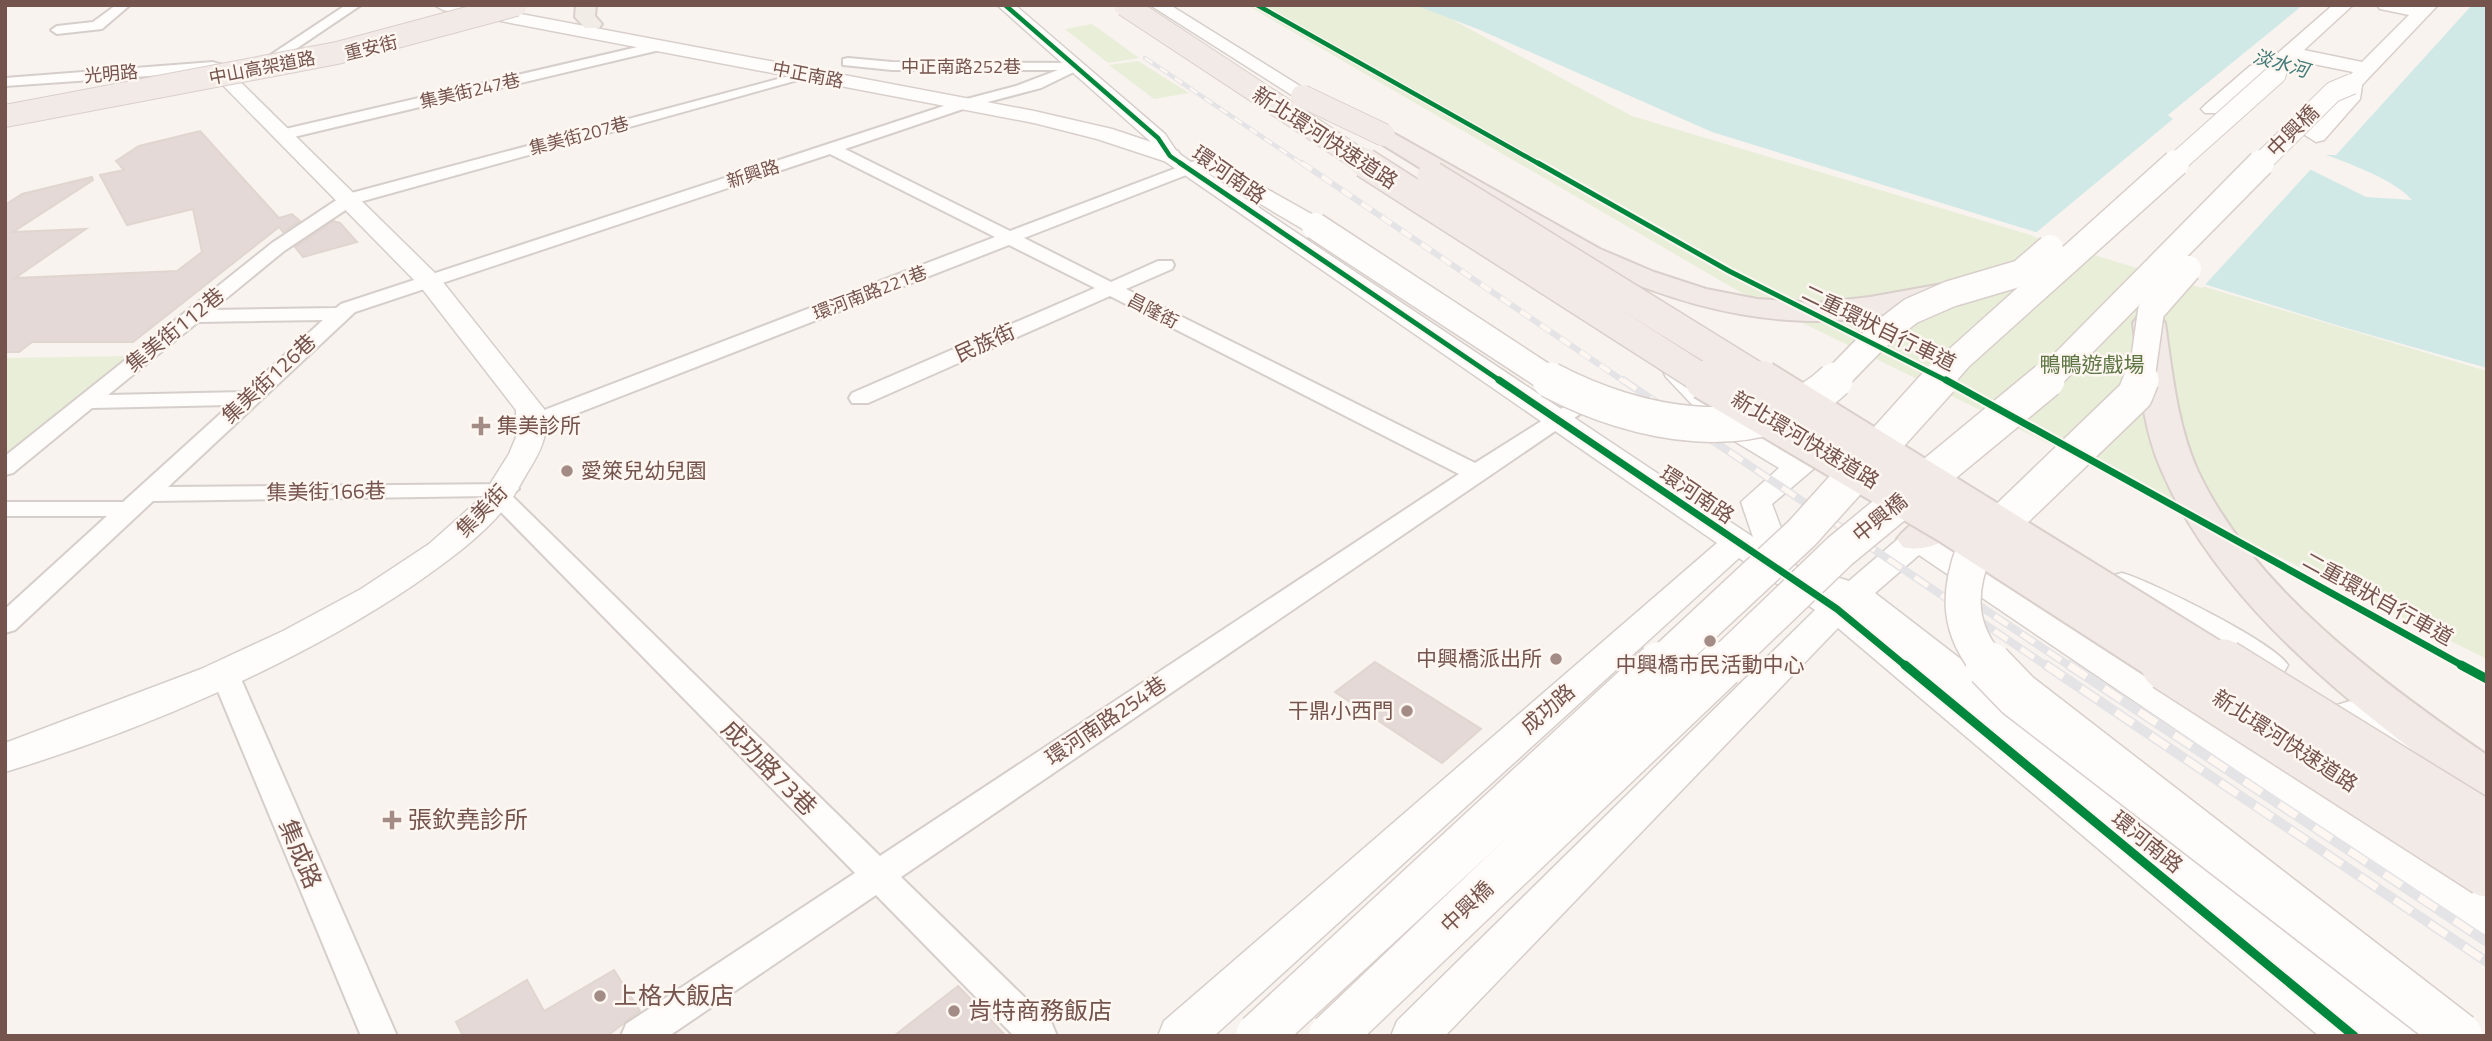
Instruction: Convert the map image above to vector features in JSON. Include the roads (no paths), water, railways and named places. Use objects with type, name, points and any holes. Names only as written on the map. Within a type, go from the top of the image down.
[{"type":"highway","name":"新北環河快速道路","points":[[1125,5],[1257,94],[1662,355],[1947,524],[2487,871]]},
{"type":"highway","points":[[1138,5],[1694,356],[1947,524]]},
{"type":"highway","name":"新北環河快速道路","points":[[1153,5],[2487,828]]},
{"type":"highway","name":"中山高架道路","points":[[5,108],[335,48],[500,8]]},
{"type":"highway","name":"中山高架道路","points":[[5,118],[337,53],[500,8]]},
{"type":"highway","points":[[1302,96],[1384,135],[1597,259],[1684,295],[1759,309],[1815,312],[1842,311],[1964,290]]},
{"type":"highway","points":[[2149,323],[2161,410],[2179,468],[2198,506],[2234,559],[2284,613],[2374,695],[2487,780]]},
{"type":"highway","points":[[1690,380],[1742,400],[1947,524],[2312,736],[2487,845]]},
{"type":"main road","name":"中正南路","points":[[443,5],[589,14],[987,98],[1076,114],[1182,155]]},
{"type":"main road","name":"中興橋","points":[[1259,1036],[1802,533],[1960,357],[2276,74],[2284,59],[2344,5]]},
{"type":"main road","points":[[2386,5],[2426,9]]},
{"type":"main road","name":"重安街","points":[[5,118],[221,73],[273,58],[500,8]]},
{"type":"main road","name":"重安街","points":[[5,108],[345,54],[500,8]]},
{"type":"main road","name":"中正南路","points":[[500,8],[659,46],[1070,125],[1182,155]]},
{"type":"main road","name":"中興橋","points":[[1332,1036],[1840,551],[2044,383],[2294,130],[2333,92],[2359,77],[2426,9]]},
{"type":"main road","points":[[1182,155],[1315,226],[1552,382],[1614,408],[1703,423],[1745,422],[1793,412],[1827,387],[1902,317],[1964,290],[2025,271],[2257,70],[2284,59],[2359,77],[2353,95],[2151,311],[2143,376],[2136,395],[1974,550],[1961,575],[1960,599],[1970,638],[1993,671],[2018,695],[2459,1036]]},
{"type":"street","points":[[57,30],[97,26],[124,5]]},
{"type":"street","points":[[273,58],[355,5]]},
{"type":"street","name":"環河南路","points":[[1005,5],[1182,155],[1566,415],[1736,543],[1845,601],[2414,1036]]},
{"type":"street","points":[[1117,5],[1446,223],[1690,380]]},
{"type":"street","points":[[1158,5],[1493,210],[1821,448],[1756,502],[1781,571]]},
{"type":"street","name":"集美街247巷","points":[[281,135],[659,46]]},
{"type":"street","name":"中正南路252巷","points":[[848,62],[892,66],[1075,66]]},
{"type":"street","name":"光明路","points":[[5,82],[213,66],[221,73]]},
{"type":"street","name":"新興路","points":[[429,281],[964,104],[1060,76],[1075,66]]},
{"type":"street","points":[[221,73],[281,135],[350,199],[429,281],[504,373],[530,409],[534,422]]},
{"type":"street","name":"集美街207巷","points":[[350,199],[809,75]]},
{"type":"street","name":"昌隆街","points":[[831,148],[1476,473]]},
{"type":"street","name":"環河南路","points":[[1182,155],[1239,187],[1566,415],[1781,571]]},
{"type":"street","name":"環河南路221巷","points":[[534,422],[1010,238],[1182,155]]},
{"type":"street","name":"集美街112巷","points":[[5,468],[278,247],[350,199]]},
{"type":"street","points":[[1446,223],[1493,210]]},
{"type":"street","name":"民族街","points":[[860,398],[1165,265]]},
{"type":"street","name":"集美街126巷","points":[[5,624],[339,314],[362,302],[429,281]]},
{"type":"street","points":[[192,316],[339,314]]},
{"type":"street","points":[[88,402],[249,398]]},
{"type":"street","name":"環河南路254巷","points":[[639,1036],[1566,415]]},
{"type":"street","name":"集美街","points":[[5,758],[276,649],[362,602],[432,558],[504,494],[520,464],[534,422]]},
{"type":"street","name":"集美街166巷","points":[[137,502],[504,494]]},
{"type":"street","name":"成功路73巷","points":[[504,494],[876,875],[1039,1036]]},
{"type":"street","points":[[5,509],[137,502]]},
{"type":"street","points":[[1413,1036],[1845,601],[1947,524]]},
{"type":"street","points":[[1947,524],[2223,636],[2487,798]]},
{"type":"street","points":[[1947,524],[2487,917]]},
{"type":"street","points":[[1736,543],[1781,571],[1845,601]]},
{"type":"street","name":"成功路","points":[[1181,1036],[1736,543]]},
{"type":"street","name":"環河南路","points":[[1845,601],[2354,1036]]},
{"type":"street","name":"集成路","points":[[224,672],[379,1036]]},
{"type":"street","points":[[2312,736],[2390,762],[2487,822]]},
{"type":"street","points":[[2312,736],[2359,789],[2487,871]]},
{"type":"water","name":"淡水河","points":[[1415,5],[2487,5],[2487,368],[2346,328],[1712,132],[1480,30]],"holes":[[[2270,135],[2366,171],[2400,189],[2412,200],[2366,197],[2261,145]]]},
{"type":"railway","points":[[1145,58],[1304,165]]},
{"type":"railway","points":[[1302,163],[1625,382]]},
{"type":"railway","points":[[1623,380],[2048,667]]},
{"type":"railway","points":[[1968,598],[2071,667]]},
{"type":"railway","points":[[2046,665],[2487,962]]},
{"type":"railway","points":[[2069,665],[2487,942]]},
{"type":"place","name":"集美診所","points":[[481,426]]},
{"type":"place","name":"愛箂兒幼兒園","points":[[567,471]]},
{"type":"place","name":"中興橋市民活動中心","points":[[1710,641]]},
{"type":"place","name":"中興橋派出所","points":[[1556,659]]},
{"type":"place","name":"干鼎小西門","points":[[1407,711]]},
{"type":"place","name":"張欽堯診所","points":[[392,820]]},
{"type":"place","name":"上格大飯店","points":[[600,996]]},
{"type":"place","name":"肯特商務飯店","points":[[954,1011]]},
{"type":"park label","name":"鴨鴨遊戲場","points":[[2092,365]]}]
